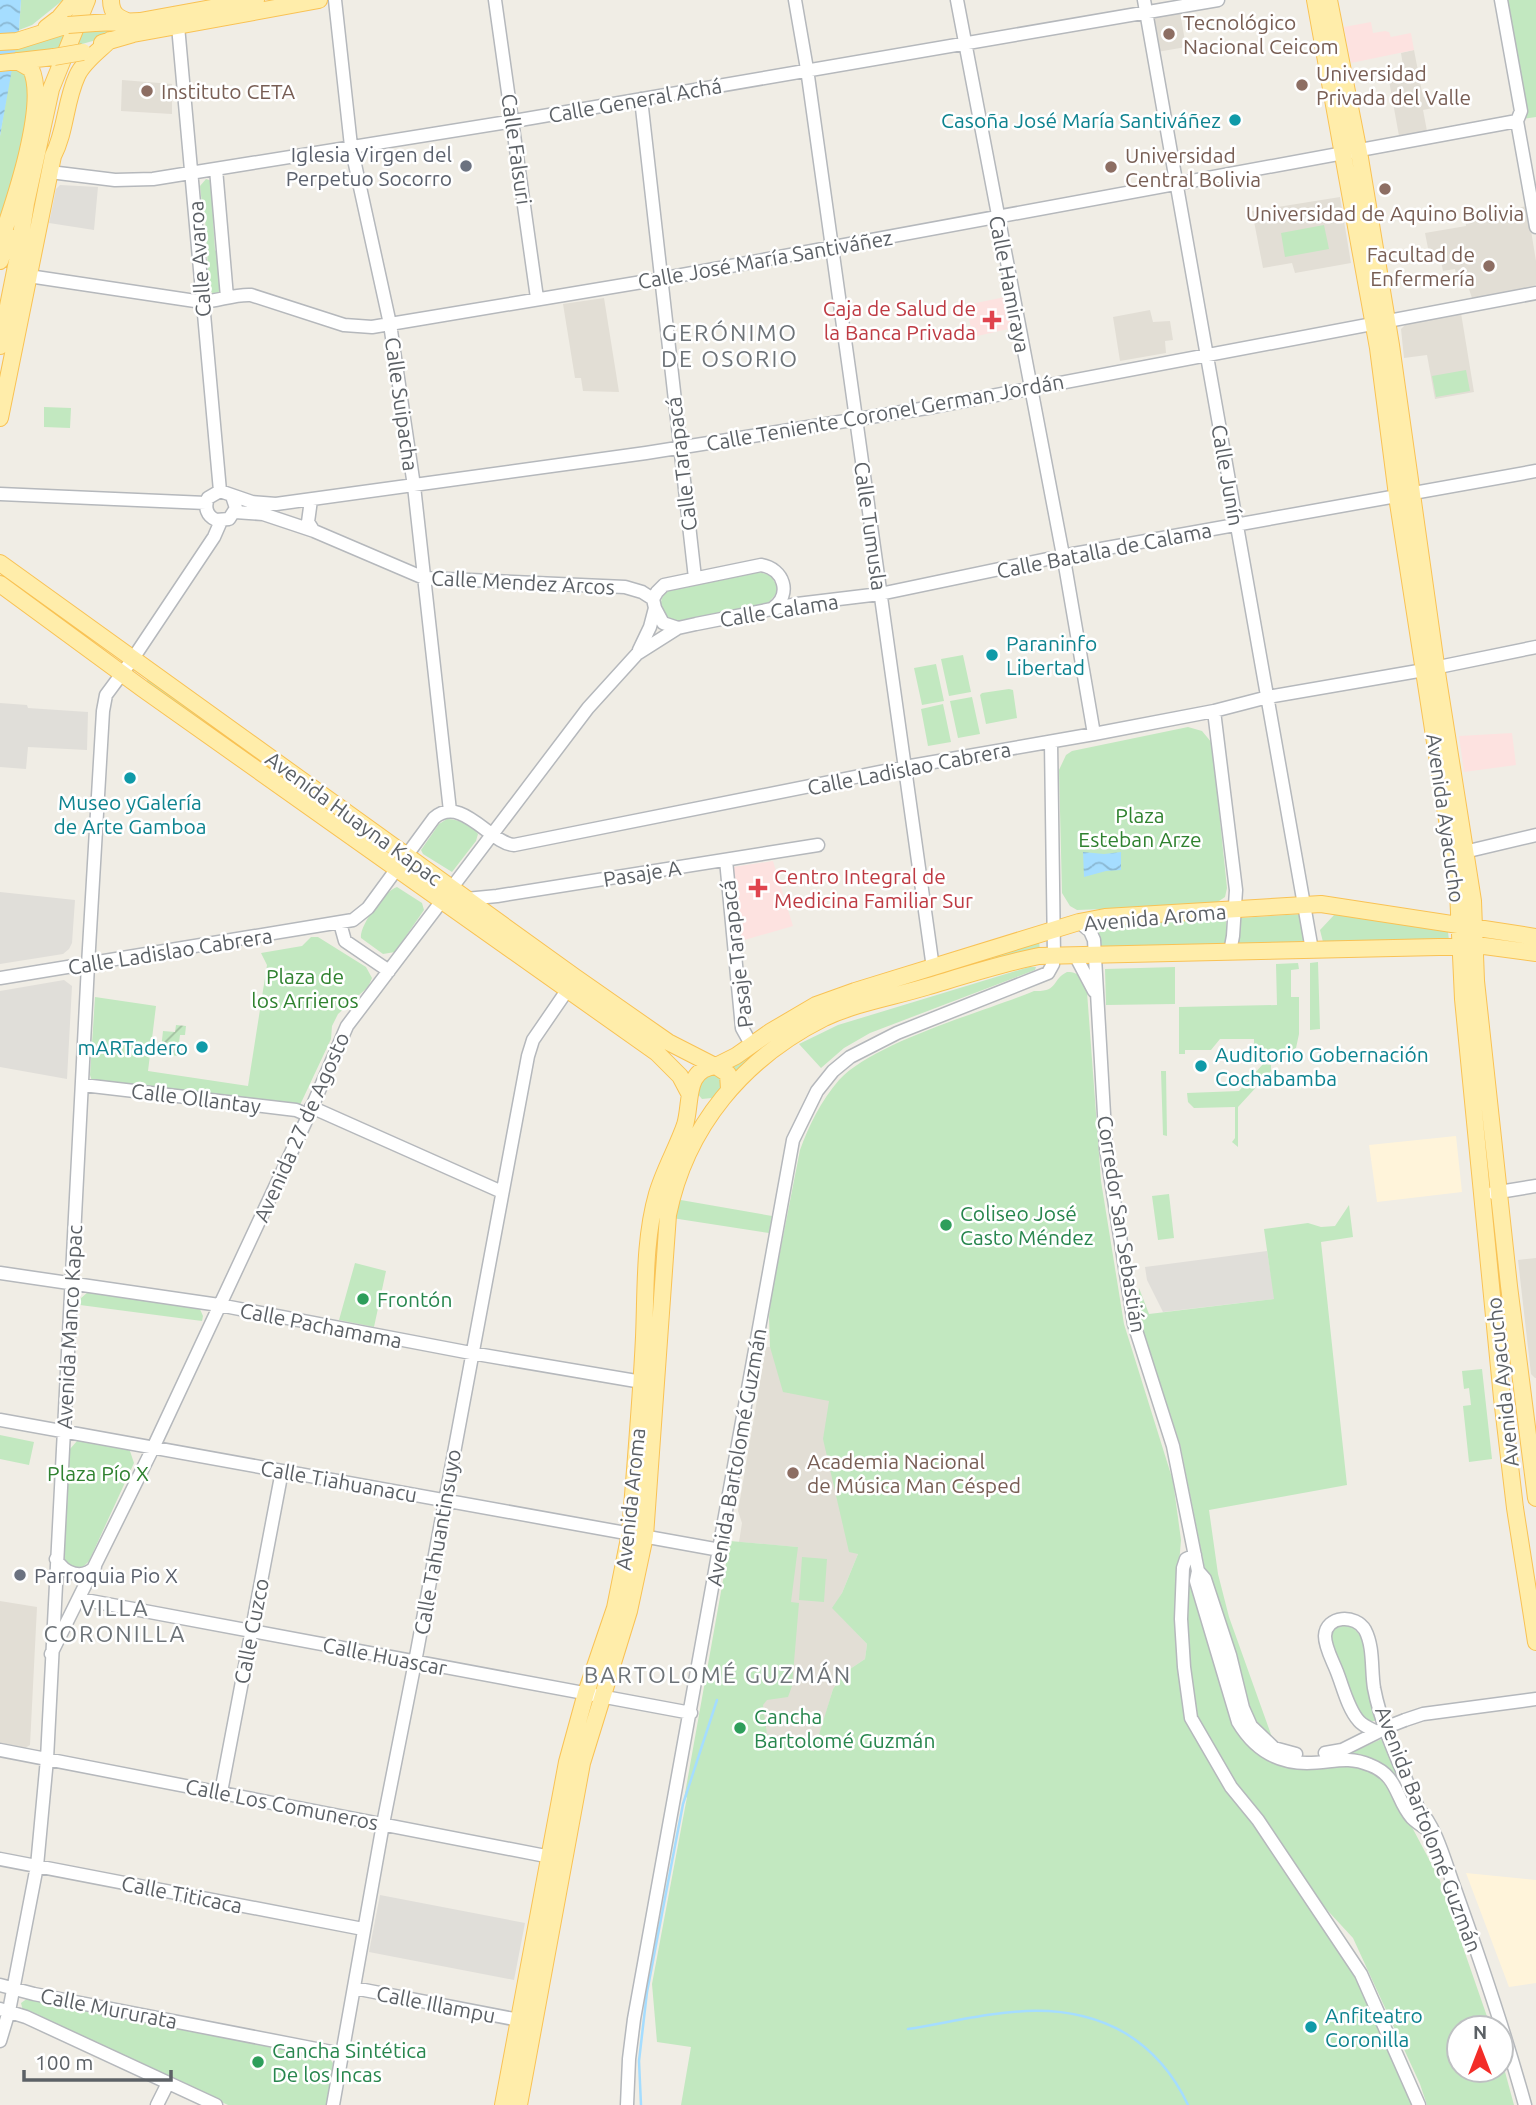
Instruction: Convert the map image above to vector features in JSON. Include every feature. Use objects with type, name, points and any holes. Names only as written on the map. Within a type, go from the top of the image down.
[{"type":"main road","points":[[41,32],[59,18],[74,0]]},
{"type":"main road","points":[[0,418],[22,275],[26,202],[51,89],[87,0]]},
{"type":"main road","points":[[52,164],[52,144],[62,92],[99,0]]},
{"type":"main road","points":[[111,0],[112,12],[116,16],[133,22]]},
{"type":"main road","points":[[8,41],[68,25],[133,22],[256,0]]},
{"type":"main road","points":[[10,62],[83,52],[110,40],[319,0]]},
{"type":"main road","name":"Avenida Ayacucho","points":[[1315,0],[1351,151]]},
{"type":"main road","name":"Avenida Ayacucho","points":[[1329,0],[1351,151],[1381,322],[1459,853],[1458,891],[1467,926],[1482,1194],[1515,1508],[1536,1642]]},
{"type":"main road","points":[[0,346],[60,143],[77,74],[110,40]]},
{"type":"main road","points":[[0,243],[27,154],[37,91],[31,69],[10,62]]},
{"type":"main road","points":[[0,261],[13,226],[26,202]]},
{"type":"main road","name":"Avenida Huayna Kapac","points":[[0,564],[668,1062],[690,1095]]},
{"type":"main road","name":"Avenida Huayna Kapac","points":[[0,584],[122,674],[402,862]]},
{"type":"main road","name":"Avenida Huayna Kapac","points":[[446,895],[466,899],[668,1042],[715,1065]]},
{"type":"main road","name":"Avenida Aroma","points":[[715,1065],[752,1046],[778,1026],[816,1005],[1079,922],[1105,917],[1306,905],[1339,906],[1536,937]]},
{"type":"main road","name":"Avenida Ayacucho","points":[[1467,946],[1476,981],[1499,1192],[1530,1395],[1536,1498]]},
{"type":"main road","name":"Avenida Aroma","points":[[503,2105],[519,2020],[556,1858],[582,1763],[594,1695],[629,1611],[668,1215],[692,1146],[724,1096],[742,1075],[774,1048],[826,1017],[1039,956],[1467,946],[1536,953]]},
{"type":"main road","points":[[715,1065],[728,1074],[724,1096],[709,1107],[701,1107],[694,1103],[690,1095],[698,1074],[715,1065]]},
{"type":"main road","name":"Avenida Aroma","points":[[637,1534],[651,1222],[657,1194],[685,1125],[690,1095]]},
{"type":"main road","name":"Avenida Aroma","points":[[519,2105],[556,1858]]},
{"type":"street","name":"Calle Suipacha","points":[[335,0],[351,146],[390,324],[414,486],[450,811]]},
{"type":"street","name":"Calle Falsuri","points":[[495,0],[537,298]]},
{"type":"street","name":"Calle Tumusla","points":[[795,0],[807,69],[933,968]]},
{"type":"street","name":"Calle Hamiraya","points":[[957,0],[1094,734]]},
{"type":"street","name":"Calle General Achá","points":[[52,164],[115,180],[153,179],[514,121],[963,43],[1145,6],[1218,0]]},
{"type":"street","points":[[1501,0],[1521,111],[1517,121],[1536,227]]},
{"type":"street","name":"Calle Junín","points":[[1145,6],[1312,950]]},
{"type":"street","name":"Calle Avaroa","points":[[178,26],[202,302],[226,494]]},
{"type":"street","name":"Calle Tarapacá","points":[[641,99],[695,578]]},
{"type":"street","name":"Calle José María Santiváñez","points":[[22,275],[202,302],[251,295],[344,324],[372,327],[660,279],[1517,121]]},
{"type":"street","name":"Calle Avaroa","points":[[216,169],[227,298]]},
{"type":"street","name":"Calle Teniente Coronel German Jordán","points":[[226,494],[262,504],[311,500],[680,448],[933,407],[1536,293]]},
{"type":"street","name":"Calle Batalla de Calama","points":[[880,594],[1062,556],[1536,471]]},
{"type":"street","points":[[0,494],[206,503]]},
{"type":"street","points":[[226,494],[236,504],[235,512],[229,519],[221,521],[209,515],[206,503],[212,495],[226,494]]},
{"type":"street","points":[[311,500],[308,522],[313,530]]},
{"type":"street","name":"Calle Mendez Arcos","points":[[235,512],[263,514],[313,530],[424,578],[625,587],[642,592],[654,604],[663,623],[678,628]]},
{"type":"street","points":[[132,660],[214,537],[221,521]]},
{"type":"street","points":[[654,604],[656,592],[664,585],[761,565],[771,567],[779,574],[784,588],[780,603],[771,609]]},
{"type":"street","name":"Calle Calama","points":[[678,628],[771,609],[880,594]]},
{"type":"street","name":"Avenida 27 de Agosto","points":[[637,654],[650,627],[654,604]]},
{"type":"street","name":"Avenida 27 de Agosto","points":[[51,1654],[153,1448],[347,1026],[588,708],[637,654],[678,628]]},
{"type":"street","name":"Calle Ladislao Cabrera","points":[[0,978],[353,920],[361,915],[434,818],[450,811],[478,824],[509,845],[514,845],[905,768],[1214,711],[1268,697],[1536,648]]},
{"type":"street","name":"Avenida Manco Kapac","points":[[0,2041],[5,2010],[14,1988],[37,1866],[47,1759],[103,710],[106,695],[132,660]]},
{"type":"street","points":[[1214,711],[1236,890],[1230,952]]},
{"type":"street","points":[[1051,741],[1054,956]]},
{"type":"street","points":[[1459,853],[1536,835]]},
{"type":"street","name":"Pasaje A","points":[[466,899],[497,897],[818,845]]},
{"type":"street","name":"Pasaje Tarapacá","points":[[726,860],[742,1028],[752,1046]]},
{"type":"street","name":"Corredor San Sebastián","points":[[1079,922],[1092,935],[1098,982],[1096,995],[1106,1149],[1134,1324],[1173,1446],[1198,1571],[1196,1581],[1238,1722],[1258,1748],[1272,1757],[1308,1763],[1349,1759],[1374,1766],[1392,1779],[1412,1818],[1434,1834]]},
{"type":"street","points":[[340,923],[345,941],[389,971]]},
{"type":"street","name":"Corredor San Sebastián","points":[[1075,955],[1096,995]]},
{"type":"street","name":"Avenida Bartolomé Guzmán","points":[[627,2105],[634,2019],[793,1140],[817,1091],[833,1071],[859,1051],[897,1033],[1041,977],[1048,973],[1054,956]]},
{"type":"street","name":"Calle Tahuantinsuyo","points":[[332,2105],[528,1056],[533,1040],[568,989]]},
{"type":"street","name":"Calle Ollantay","points":[[83,1085],[310,1111],[502,1192]]},
{"type":"street","points":[[1482,1194],[1536,1186]]},
{"type":"street","name":"Calle Pachamama","points":[[0,1273],[219,1305],[642,1382]]},
{"type":"street","name":"Calle Tiahuanacu","points":[[0,1420],[720,1550]]},
{"type":"street","name":"Calle Cuzco","points":[[221,1792],[282,1471]]},
{"type":"street","points":[[1195,1555],[1186,1559],[1183,1568],[1181,1619],[1191,1718],[1231,1787],[1271,1840],[1362,1974],[1419,2105]]},
{"type":"street","points":[[56,1559],[67,1572],[74,1574],[90,1572],[95,1567]]},
{"type":"street","name":"Corredor San Sebastián","points":[[1198,1571],[1205,1578],[1230,1656],[1243,1708],[1259,1737],[1273,1748],[1289,1754],[1308,1755],[1342,1750],[1423,1714],[1536,1699]]},
{"type":"street","name":"Calle Huascar","points":[[80,1599],[691,1713]]},
{"type":"street","name":"Avenida Bartolomé Guzmán","points":[[1380,1731],[1357,1719],[1327,1645],[1326,1631],[1330,1624],[1337,1620],[1356,1621],[1363,1626],[1369,1638],[1374,1689],[1382,1714],[1419,1810],[1427,1817],[1434,1834],[1494,1998],[1525,2105]]},
{"type":"street","name":"Calle Los Comuneros","points":[[0,1750],[556,1858]]},
{"type":"street","name":"Calle Titicaca","points":[[0,1859],[363,1929]]},
{"type":"street","name":"Calle Mururata","points":[[0,1985],[342,2054]]},
{"type":"street","name":"Calle Illampu","points":[[354,1988],[519,2020]]},
{"type":"street","name":"Calle Mururata","points":[[5,2010],[216,2105]]},
{"type":"street","points":[[157,2105],[168,2083]]},
{"type":"shaded area","name":"Tecnológico Nacional Ceicom","points":[[1180,12],[1186,47],[1157,52],[1152,22],[1155,16]]},
{"type":"shaded area","points":[[1371,22],[1373,33],[1385,31],[1389,32],[1391,37],[1411,33],[1414,50],[1351,63],[1344,27]]},
{"type":"shaded area","points":[[1414,50],[1423,97],[1431,96],[1433,108],[1423,110],[1427,131],[1399,136],[1388,75],[1404,72],[1401,53]]},
{"type":"shaded area","name":"Instituto CETA","points":[[122,80],[172,84],[172,114],[121,111]]},
{"type":"shaded area","points":[[60,185],[98,187],[94,230],[49,223],[56,189]]},
{"type":"shaded area","points":[[1340,197],[1351,263],[1295,273],[1292,263],[1263,268],[1252,211]]},
{"type":"shaded area","points":[[1527,206],[1536,261],[1534,287],[1472,298],[1467,283],[1458,285],[1455,269],[1443,271],[1441,261],[1431,263],[1425,233],[1466,226],[1465,217]]},
{"type":"shaded area","name":"Caja de Salud de la Banca Privada","points":[[1010,296],[1017,327],[973,337],[966,305]]},
{"type":"shaded area","points":[[604,298],[619,392],[583,391],[581,378],[575,378],[563,304]]},
{"type":"shaded area","points":[[1150,310],[1153,322],[1170,321],[1173,340],[1165,341],[1166,353],[1120,361],[1113,317]]},
{"type":"shaded area","points":[[1461,313],[1474,392],[1435,399],[1427,355],[1404,358],[1401,329],[1407,323]]},
{"type":"shaded area","points":[[0,703],[27,705],[28,708],[88,712],[87,750],[28,747],[26,769],[0,767]]},
{"type":"shaded area","points":[[1512,733],[1516,765],[1464,772],[1459,736]]},
{"type":"shaded area","name":"Centro Integral de Medicina Familiar Sur","points":[[773,861],[793,926],[741,941],[733,867]]},
{"type":"shaded area","points":[[0,892],[75,900],[72,943],[69,949],[63,954],[0,964]]},
{"type":"shaded area","points":[[64,980],[72,986],[67,1079],[0,1067],[0,991]]},
{"type":"shaded area","points":[[1456,1136],[1462,1192],[1377,1202],[1369,1145]]},
{"type":"shaded area","points":[[1267,1251],[1275,1299],[1163,1312],[1147,1280],[1145,1267]]},
{"type":"shaded area","points":[[1536,1258],[1535,1378],[1531,1374],[1518,1260]]},
{"type":"shaded area","points":[[766,1347],[835,1387],[858,1554],[833,1608],[867,1644],[865,1659],[844,1673],[833,1689],[815,1751],[767,1734],[746,1650],[798,1547],[739,1542],[742,1523],[738,1511]]},
{"type":"shaded area","points":[[0,1601],[37,1607],[30,1745],[25,1748],[0,1743]]},
{"type":"shaded area","points":[[1466,1873],[1536,1880],[1536,1983],[1509,1987]]},
{"type":"shaded area","points":[[380,1895],[525,1923],[514,1980],[369,1952]]},
{"type":"green space","points":[[21,0],[63,0],[32,25],[19,30]]},
{"type":"green space","points":[[1506,0],[1536,0],[1536,117],[1523,119]]},
{"type":"green space","points":[[161,22],[64,49],[0,55],[0,51],[68,32],[109,30]]},
{"type":"green space","points":[[11,68],[26,73],[31,84],[21,156],[0,228],[0,136]]},
{"type":"green space","points":[[206,179],[212,181],[216,212],[213,219],[215,250],[221,257],[221,293],[213,294],[209,288],[205,217],[200,186]]},
{"type":"green space","points":[[1324,225],[1329,249],[1285,257],[1281,233]]},
{"type":"green space","points":[[1466,370],[1470,391],[1436,397],[1432,376]]},
{"type":"green space","points":[[44,407],[71,408],[70,428],[44,427]]},
{"type":"green space","points":[[758,572],[770,575],[778,587],[776,594],[767,604],[676,621],[664,618],[661,601],[672,589]]},
{"type":"green space","points":[[963,655],[971,692],[949,696],[941,659]]},
{"type":"green space","points":[[936,664],[944,701],[922,705],[914,668]]},
{"type":"green space","points":[[148,679],[394,854],[392,858],[146,682]]},
{"type":"green space","points":[[1013,690],[1017,718],[986,724],[980,695]]},
{"type":"green space","points":[[972,697],[980,734],[958,738],[950,701]]},
{"type":"green space","points":[[943,704],[951,742],[928,746],[921,709]]},
{"type":"green space","name":"Plaza Esteban Arze","points":[[1188,727],[1202,731],[1212,743],[1227,888],[1225,897],[1213,905],[1077,910],[1070,906],[1062,893],[1059,770],[1066,755],[1072,751]]},
{"type":"green space","points":[[447,819],[464,823],[478,834],[476,841],[452,872],[423,854],[421,850],[439,824]]},
{"type":"green space","points":[[397,887],[422,903],[424,910],[395,952],[383,954],[361,938],[361,932],[380,901]]},
{"type":"green space","points":[[1302,914],[1305,939],[1300,944],[1238,946],[1240,918]]},
{"type":"green space","points":[[1335,914],[1445,931],[1448,932],[1449,940],[1323,942],[1320,930]]},
{"type":"green space","points":[[1226,919],[1225,944],[1100,949],[1100,938],[1094,927],[1107,923]]},
{"type":"green space","name":"Plaza de los Arrieros","points":[[311,937],[318,937],[366,967],[372,978],[368,987],[338,1014],[332,1026],[331,1039],[300,1105],[92,1081],[90,1075],[95,997],[156,1006],[148,1071],[248,1086],[267,965],[261,953],[302,946]]},
{"type":"green space","points":[[1039,942],[1040,950],[844,1006],[738,1074],[730,1066],[803,1017],[820,1009]]},
{"type":"green space","points":[[1318,962],[1320,1029],[1310,1030],[1310,963]]},
{"type":"green space","points":[[1298,963],[1299,969],[1291,970],[1291,997],[1299,997],[1299,1034],[1296,1048],[1286,1052],[1254,1052],[1254,1039],[1220,1039],[1211,1050],[1185,1050],[1185,1054],[1179,1054],[1179,1007],[1277,1005],[1276,964]]},
{"type":"green space","points":[[1036,967],[1035,970],[870,1033],[844,1048],[821,1068],[799,1044],[838,1025]]},
{"type":"green space","points":[[1175,967],[1175,1004],[1106,1005],[1105,969]]},
{"type":"green space","points":[[1067,972],[1076,973],[1081,978],[1087,992],[1101,1181],[1124,1324],[1173,1481],[1181,1540],[1175,1613],[1177,1666],[1187,1724],[1231,1796],[1253,1821],[1350,1964],[1412,2105],[681,2105],[691,2047],[657,2042],[652,1984],[730,1541],[798,1547],[791,1602],[799,1603],[792,1686],[788,1697],[767,1700],[763,1705],[767,1734],[814,1751],[833,1689],[844,1673],[865,1659],[867,1644],[832,1608],[842,1593],[858,1554],[849,1552],[823,1439],[829,1401],[783,1392],[770,1347],[771,1298],[800,1150],[827,1096],[839,1080],[855,1066],[930,1029],[1034,991],[1047,990]]},
{"type":"green space","points":[[176,1025],[186,1026],[185,1035],[180,1035],[178,1050],[183,1051],[182,1057],[172,1055],[172,1050],[161,1049],[163,1031],[175,1032]]},
{"type":"green space","points":[[1263,1064],[1271,1065],[1271,1071],[1238,1107],[1238,1147],[1232,1142],[1235,1138],[1235,1107],[1194,1108],[1188,1102],[1187,1093],[1239,1091]]},
{"type":"green space","points":[[1161,1071],[1166,1071],[1167,1136],[1163,1135]]},
{"type":"green space","points":[[713,1072],[720,1075],[721,1088],[712,1098],[702,1099],[697,1093],[699,1086],[704,1078]]},
{"type":"green space","points":[[1169,1194],[1174,1238],[1158,1240],[1152,1196]]},
{"type":"green space","points":[[675,1199],[772,1216],[769,1233],[672,1218]]},
{"type":"green space","points":[[1349,1205],[1353,1237],[1321,1242],[1347,1485],[1209,1510],[1218,1574],[1229,1617],[1273,1740],[1260,1730],[1251,1715],[1204,1565],[1180,1444],[1138,1317],[1139,1288],[1149,1314],[1274,1299],[1264,1229],[1308,1223],[1321,1227],[1335,1226]]},
{"type":"green space","name":"Frontón","points":[[355,1263],[386,1271],[374,1327],[339,1320]]},
{"type":"green space","points":[[88,1292],[199,1307],[202,1321],[80,1305],[80,1299]]},
{"type":"green space","points":[[1482,1369],[1492,1459],[1469,1462],[1463,1406],[1471,1405],[1469,1388],[1464,1389],[1462,1371]]},
{"type":"green space","points":[[0,1435],[34,1442],[29,1465],[0,1459]]},
{"type":"green space","name":"Plaza Pío X","points":[[77,1441],[125,1448],[130,1451],[134,1463],[89,1561],[80,1570],[73,1570],[64,1561],[70,1449]]},
{"type":"green space","points":[[802,1557],[827,1559],[824,1602],[799,1600]]},
{"type":"green space","points":[[1187,1572],[1241,1734],[1254,1752],[1274,1762],[1332,1762],[1371,1769],[1384,1780],[1397,1799],[1439,1878],[1486,2014],[1445,2014],[1445,2084],[1508,2084],[1514,2105],[1427,2105],[1420,2084],[1353,1938],[1316,1898],[1227,1773],[1198,1725],[1193,1704],[1187,1626]]},
{"type":"green space","points":[[1340,1625],[1352,1626],[1362,1638],[1370,1687],[1379,1720],[1369,1722],[1357,1712],[1331,1645],[1332,1631]]},
{"type":"green space","points":[[1386,1737],[1413,1810],[1401,1787],[1389,1772],[1373,1762],[1348,1754]]},
{"type":"green space","points":[[28,1998],[327,2056],[333,2063],[326,2105],[228,2105],[23,2011],[21,2003]]},
{"type":"water","points":[[0,0],[21,0],[19,30],[0,136]]},
{"type":"water","points":[[1083,852],[1121,852],[1121,870],[1084,877]]},
{"type":"waterway","points":[[641,2105],[639,2061],[647,1992],[683,1804],[717,1700]]},
{"type":"waterway","points":[[908,2029],[991,2014],[1018,2012],[1045,2011],[1099,2021],[1125,2033],[1154,2055],[1176,2083],[1188,2105]]},
{"type":"place","name":"Tecnológico Nacional Ceicom","points":[[1169,34]]},
{"type":"place","name":"Universidad Privada del Valle","points":[[1302,85]]},
{"type":"place","name":"Instituto CETA","points":[[147,91]]},
{"type":"place","name":"Casoña José María Santiváñez","points":[[1235,120]]},
{"type":"place","name":"Iglesia Virgen del Perpetuo Socorro","points":[[466,166]]},
{"type":"place","name":"Universidad Central Bolivia","points":[[1111,167]]},
{"type":"place","name":"Universidad de Aquino Bolivia","points":[[1385,189]]},
{"type":"place","name":"Facultad de Enfermería","points":[[1489,266]]},
{"type":"place","name":"Caja de Salud de la Banca Privada","points":[[992,320]]},
{"type":"place","name":"Paraninfo Libertad","points":[[992,655]]},
{"type":"place","name":"Museo yGalería de Arte Gamboa","points":[[130,778]]},
{"type":"place","name":"Centro Integral de Medicina Familiar Sur","points":[[758,888]]},
{"type":"place","name":"mARTadero","points":[[202,1047]]},
{"type":"place","name":"Auditorio Gobernación Cochabamba","points":[[1201,1066]]},
{"type":"place","name":"Coliseo José Casto Méndez","points":[[946,1225]]},
{"type":"place","name":"Frontón","points":[[363,1299]]},
{"type":"place","name":"Academia Nacional de Música Man Césped","points":[[793,1473]]},
{"type":"place","name":"Parroquia Pio X","points":[[20,1575]]},
{"type":"place","name":"Cancha Bartolomé Guzmán","points":[[740,1728]]},
{"type":"place","name":"Anfiteatro Coronilla","points":[[1311,2027]]},
{"type":"place","name":"Cancha Sintética De los Incas","points":[[258,2062]]},
{"type":"district","name":"GERÓNIMO DE OSORIO","points":[[730,345]]},
{"type":"district","name":"VILLA CORONILLA","points":[[115,1620]]},
{"type":"district","name":"BARTOLOMÉ GUZMÁN","points":[[718,1674]]}]
